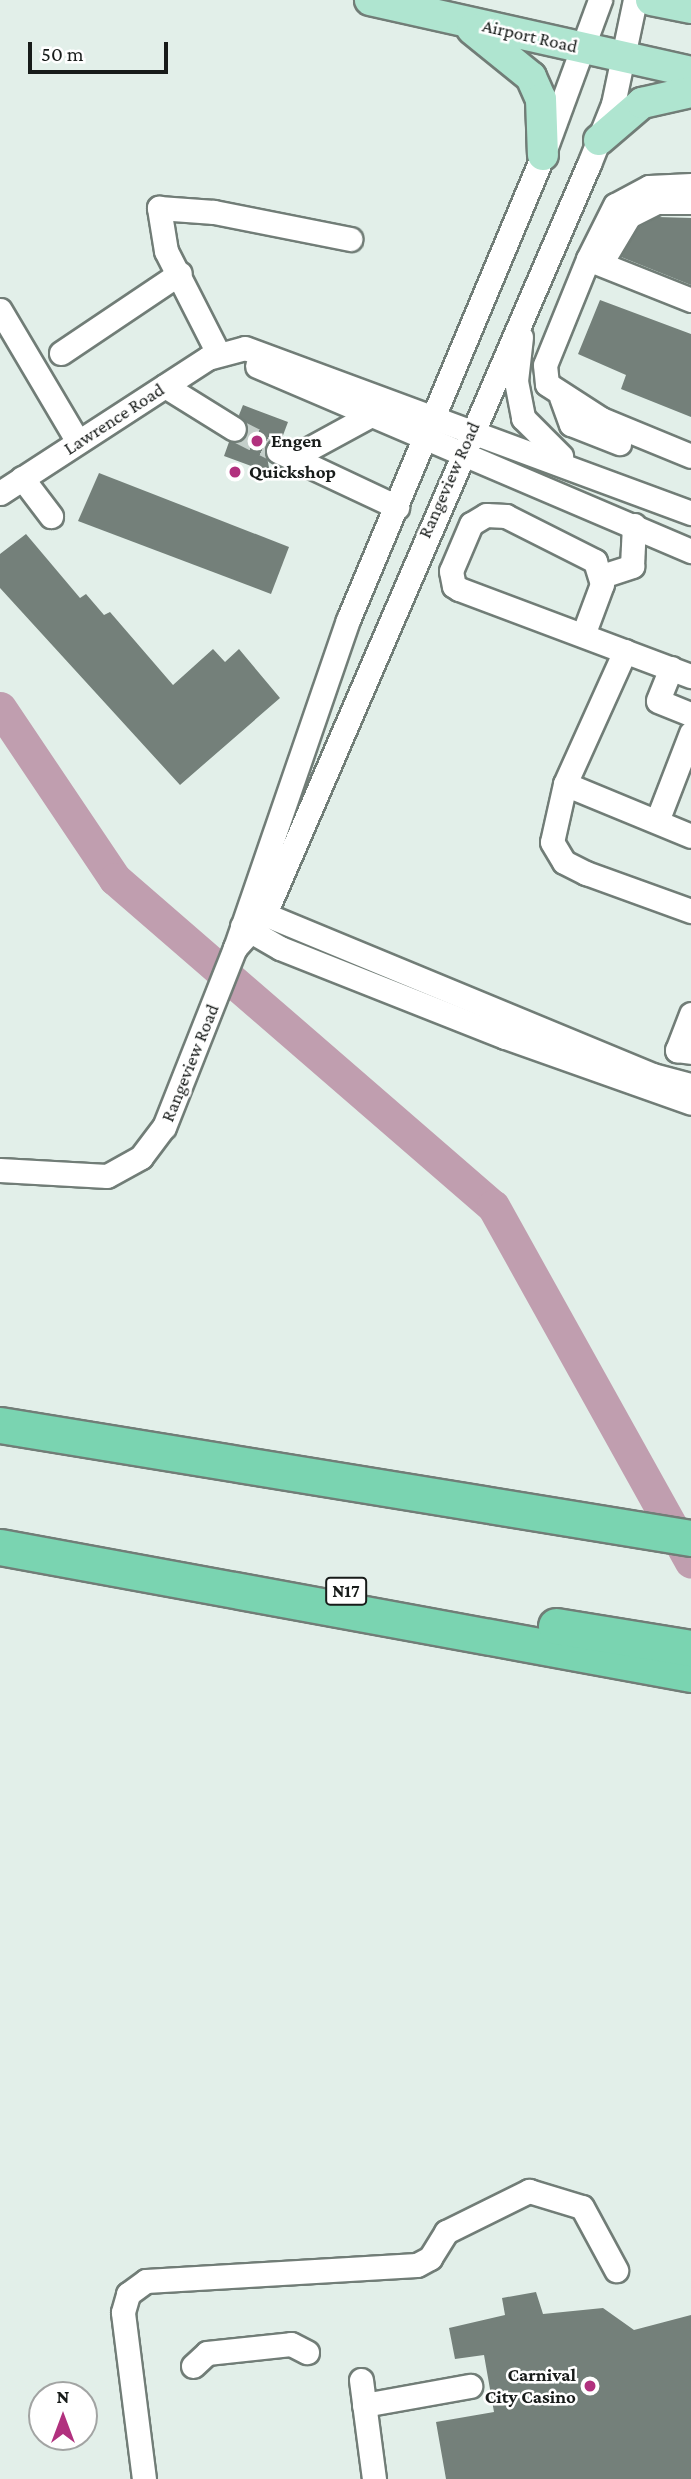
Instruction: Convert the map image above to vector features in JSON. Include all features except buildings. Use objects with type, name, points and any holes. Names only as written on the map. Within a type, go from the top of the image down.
[{"type":"highway","points":[[0,1425],[429,1496],[651,1523],[691,1538]]},
{"type":"highway","points":[[651,1523],[691,1518]]},
{"type":"highway","name":"N17","points":[[0,1535],[691,1648]]},
{"type":"highway","points":[[0,1547],[691,1674]]},
{"type":"main road","name":"Airport Road","points":[[370,0],[691,72]]},
{"type":"main road","points":[[652,0],[691,8]]},
{"type":"main road","points":[[455,18],[510,55],[531,78],[541,99],[543,155]]},
{"type":"main road","points":[[599,140],[642,103],[691,92]]},
{"type":"street","name":"Rangeview Road","points":[[251,920],[348,620],[543,155],[600,0]]},
{"type":"street","name":"Rangeview Road","points":[[0,1170],[91,1179],[128,1166],[164,1127],[235,948],[251,920],[460,457],[599,140],[625,57],[635,0]]},
{"type":"street","points":[[691,184],[648,197],[620,225],[594,261],[545,365],[547,384],[561,397],[691,456]]},
{"type":"street","points":[[648,197],[691,202]]},
{"type":"street","points":[[349,239],[215,212],[158,210],[164,244],[224,352],[424,442],[634,525],[691,551]]},
{"type":"street","points":[[594,261],[691,300]]},
{"type":"street","points":[[61,353],[180,273]]},
{"type":"street","points":[[534,286],[516,356],[523,418],[552,450],[598,477]]},
{"type":"street","points":[[0,310],[78,442]]},
{"type":"street","points":[[224,352],[259,351],[691,513]]},
{"type":"street","name":"Lawrence Road","points":[[0,493],[165,386],[224,352]]},
{"type":"street","points":[[165,386],[234,429]]},
{"type":"street","points":[[561,397],[571,424],[691,472]]},
{"type":"street","points":[[369,416],[285,455],[397,506]]},
{"type":"street","points":[[22,478],[51,516]]},
{"type":"street","points":[[602,576],[585,552],[498,514],[471,524],[450,571],[459,589],[681,672],[658,701],[691,713]]},
{"type":"street","points":[[602,576],[632,566],[634,525]]},
{"type":"street","points":[[583,635],[602,576]]},
{"type":"street","points":[[625,651],[565,784],[551,833],[564,862],[689,905]]},
{"type":"street","points":[[657,821],[682,790],[691,733]]},
{"type":"street","points":[[565,784],[691,836]]},
{"type":"street","points":[[251,920],[653,1075],[691,1085]]},
{"type":"street","points":[[251,920],[505,1037],[691,1103]]},
{"type":"street","points":[[691,1014],[677,1050],[691,1052]]},
{"type":"street","points":[[144,2479],[123,2312],[128,2294],[146,2281],[417,2265],[430,2258],[446,2232],[522,2191],[582,2207],[616,2270]]},
{"type":"street","points":[[193,2366],[207,2353],[291,2344],[307,2352]]},
{"type":"street","points":[[361,2380],[374,2479]]},
{"type":"street","points":[[364,2405],[470,2386]]},
{"type":"waterway","points":[[0,708],[115,879],[493,1206],[691,1562]]},
{"type":"tunnel","points":[[234,429],[278,451]]},
{"type":"place","name":"Engen","points":[[257,441]]},
{"type":"place","name":"Quickshop","points":[[235,472]]},
{"type":"place","name":"Carnival City Casino","points":[[590,2386]]}]
